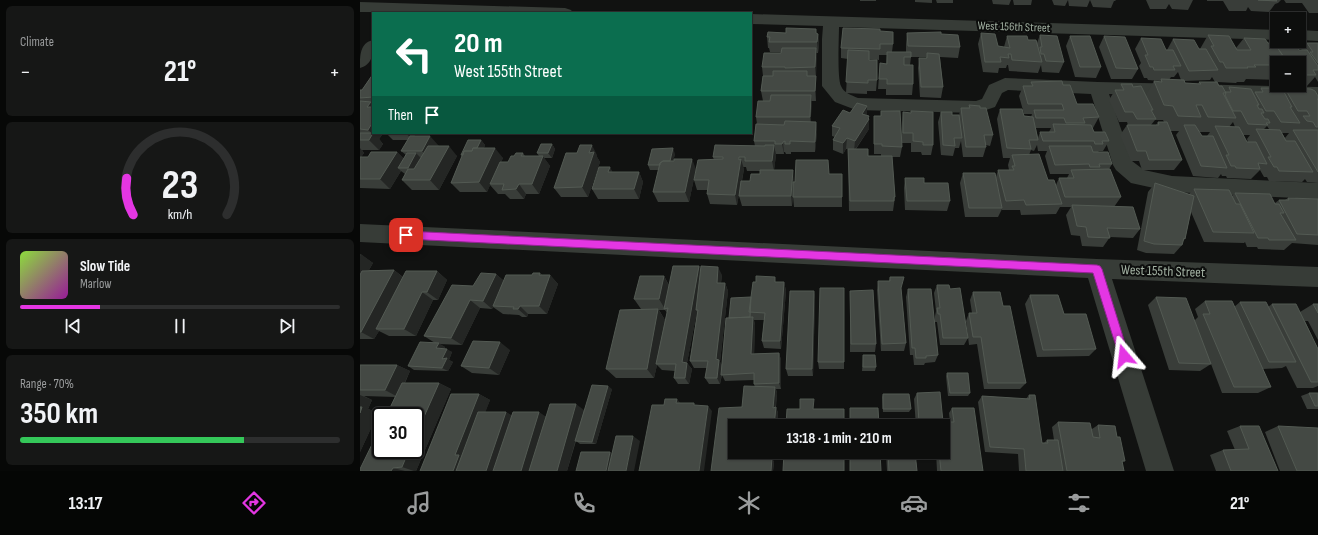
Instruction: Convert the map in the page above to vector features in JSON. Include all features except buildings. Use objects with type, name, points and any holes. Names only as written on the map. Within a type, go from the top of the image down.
[{"type":"street","points":[[360,7],[538,12]]},
{"type":"street","name":"West 156th Street","points":[[752,19],[831,30],[1270,35]]},
{"type":"street","points":[[831,30],[831,86],[841,98],[856,104],[977,107],[989,103],[995,89],[1005,84],[1098,88],[1318,93]]},
{"type":"street","points":[[1306,35],[1318,36]]},
{"type":"street","points":[[360,62],[372,46]]},
{"type":"street","points":[[1098,88],[1123,165],[1138,177],[1172,184],[1318,190]]},
{"type":"street","name":"West 155th Street","points":[[360,233],[1097,269],[1318,277]]},
{"type":"street","points":[[1097,269],[1160,471]]},
{"type":"route","points":[[406,235],[1097,269],[1124,356]]}]
